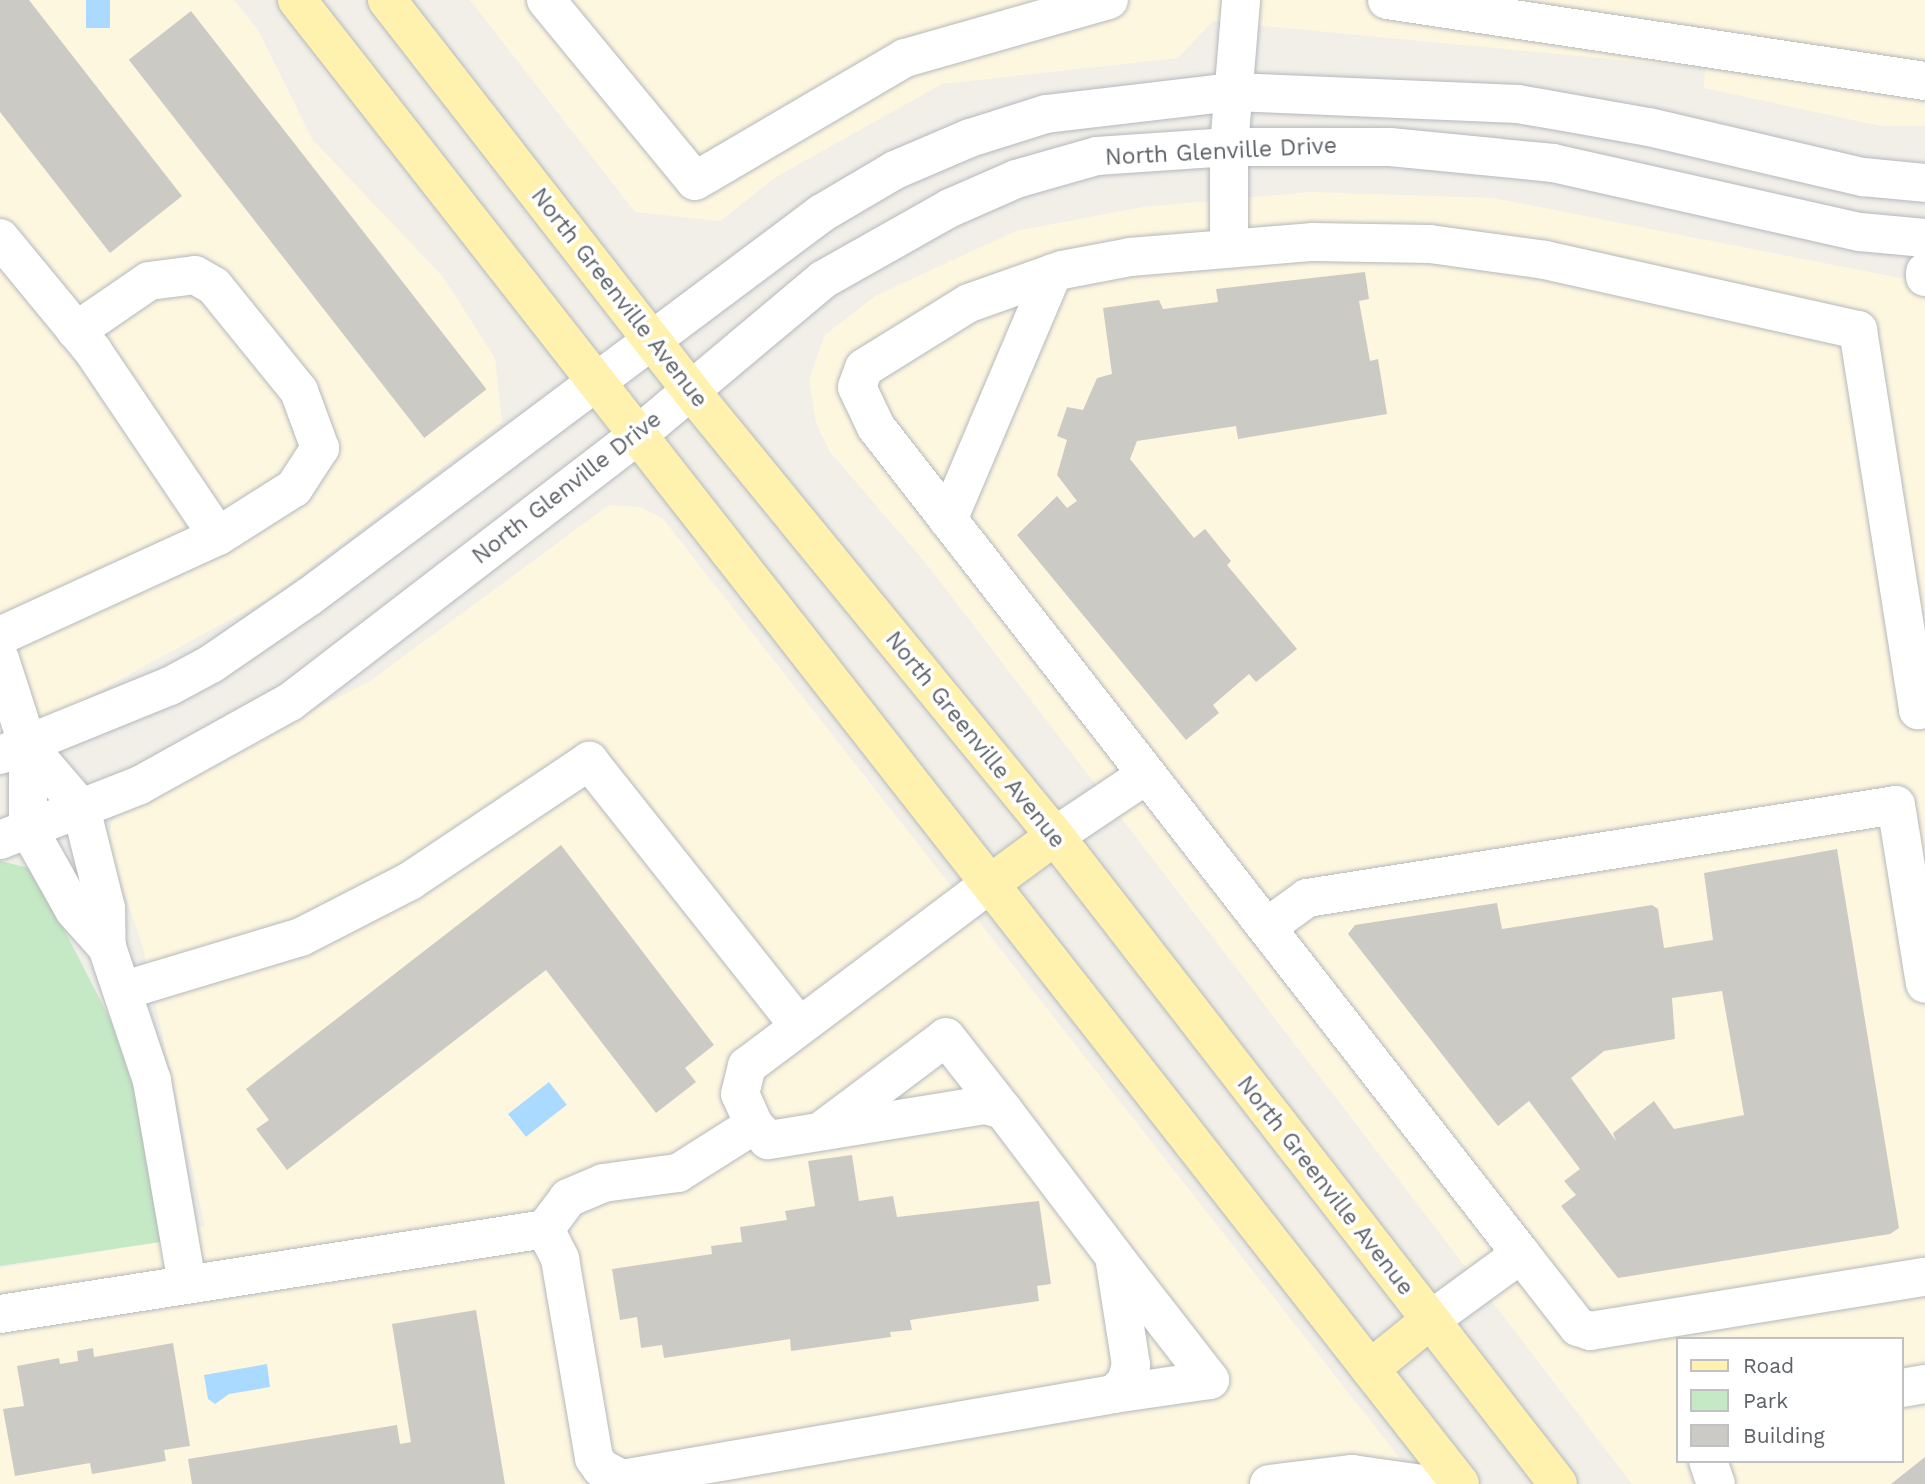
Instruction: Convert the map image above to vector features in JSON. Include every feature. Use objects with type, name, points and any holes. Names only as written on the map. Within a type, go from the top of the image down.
[{"type":"main road","points":[[297,0],[1460,1484]]},
{"type":"main road","name":"North Greenville Avenue","points":[[387,0],[691,391],[1055,836],[1558,1484]]},
{"type":"main road","points":[[991,883],[1055,836]]},
{"type":"main road","points":[[1370,1369],[1429,1321]]},
{"type":"street","points":[[547,0],[695,181],[905,58],[1109,0]]},
{"type":"street","points":[[1229,248],[1229,147],[1241,0]]},
{"type":"street","points":[[1387,0],[1925,81]]},
{"type":"street","points":[[14,751],[211,664],[653,342],[822,213],[895,170],[970,138],[1046,114],[1234,92],[1518,104],[1649,127],[1863,177],[1925,183]]},
{"type":"street","name":"North Glenville Drive","points":[[14,834],[140,785],[290,702],[639,434],[824,279],[950,208],[1016,179],[1097,156],[1229,147],[1390,147],[1553,163],[1860,232],[1925,238]]},
{"type":"street","points":[[0,237],[76,331],[218,536]]},
{"type":"street","points":[[1925,708],[1918,709],[1858,330],[1545,260],[1430,244],[1313,242],[1130,257],[1053,273],[969,303],[864,369],[858,387],[862,408],[1578,1327],[1590,1331],[1925,1277]]},
{"type":"street","points":[[1925,272],[1925,277]]},
{"type":"street","points":[[948,520],[1053,273]]},
{"type":"street","points":[[0,636],[218,536],[294,488],[320,448],[299,391],[214,286],[195,275],[149,281],[76,331]]},
{"type":"street","points":[[0,659],[14,751],[14,834],[107,947],[125,990],[152,1081],[187,1283]]},
{"type":"street","points":[[14,751],[81,808],[106,908],[107,947]]},
{"type":"street","points":[[125,990],[300,937],[410,881],[589,761],[799,1026]]},
{"type":"street","points":[[1055,836],[1146,775]]},
{"type":"street","points":[[1267,927],[1307,898],[1896,805],[1925,984]]},
{"type":"street","points":[[991,883],[747,1066],[740,1094],[754,1125],[768,1140],[985,1105],[1003,1110]]},
{"type":"street","points":[[545,1229],[560,1259],[594,1458],[601,1468],[622,1479],[1114,1394],[1210,1380],[946,1037],[821,1132]]},
{"type":"street","points":[[0,1314],[545,1229],[568,1198],[603,1183],[678,1173],[754,1125]]},
{"type":"street","points":[[1429,1321],[1521,1254]]},
{"type":"street","points":[[1114,1256],[1131,1365],[1114,1394]]},
{"type":"street","points":[[1904,1388],[1925,1384]]},
{"type":"street","points":[[1709,1463],[1716,1484]]},
{"type":"street","points":[[1269,1484],[1352,1474],[1422,1484]]},
{"type":"shaded area","points":[[0,0],[234,0],[258,30],[312,139],[443,277],[495,358],[502,422],[273,596],[0,745]]},
{"type":"shaded area","points":[[470,0],[1925,0],[1925,126],[1881,126],[1704,88],[1705,68],[1213,21],[1178,58],[942,84],[776,177],[720,221],[635,212]]},
{"type":"shaded area","points":[[1311,192],[1493,198],[1925,283],[1925,1484],[1632,1484],[925,562],[830,452],[816,423],[809,380],[824,336],[875,296],[1016,231],[1143,207]]},
{"type":"shaded area","points":[[609,505],[640,507],[663,519],[1420,1484],[0,1484],[0,1268],[160,1242],[205,1226],[142,944],[107,844],[112,821],[124,808],[370,681]]},
{"type":"green space","points":[[0,861],[33,869],[112,1023],[135,1092],[163,1229],[160,1242],[0,1266]]},
{"type":"water","points":[[86,0],[110,0],[110,28],[86,28]]},
{"type":"water","points":[[549,1082],[567,1105],[526,1137],[508,1114]]},
{"type":"water","points":[[267,1364],[270,1387],[229,1394],[215,1404],[208,1399],[204,1375]]},
{"type":"building","points":[[0,0],[29,0],[182,196],[110,253],[0,112]]},
{"type":"building","points":[[191,11],[487,389],[424,438],[129,60]]},
{"type":"building","points":[[1365,272],[1369,299],[1359,301],[1370,361],[1378,359],[1387,414],[1238,439],[1236,426],[1137,441],[1130,459],[1194,538],[1205,529],[1231,561],[1227,565],[1297,649],[1256,682],[1249,674],[1213,705],[1219,713],[1186,740],[1017,535],[1057,496],[1067,508],[1077,501],[1057,475],[1067,440],[1057,436],[1067,407],[1083,410],[1097,378],[1112,374],[1103,308],[1159,300],[1163,309],[1218,302],[1216,289]]},
{"type":"building","points":[[561,845],[714,1045],[685,1068],[696,1082],[656,1113],[546,970],[287,1170],[256,1129],[269,1120],[246,1089]]},
{"type":"building","points":[[1837,849],[1899,1228],[1890,1234],[1618,1278],[1561,1206],[1576,1195],[1564,1181],[1580,1169],[1529,1101],[1498,1126],[1348,934],[1355,925],[1497,903],[1502,929],[1652,905],[1658,909],[1664,948],[1713,940],[1704,873]],"holes":[[[1722,991],[1744,1115],[1674,1129],[1654,1101],[1613,1133],[1616,1141],[1571,1078],[1604,1051],[1675,1039],[1672,998]]]},
{"type":"building","points":[[852,1155],[859,1201],[893,1196],[897,1217],[1039,1201],[1051,1284],[1037,1286],[1039,1301],[910,1320],[912,1330],[890,1332],[891,1337],[791,1351],[790,1339],[664,1358],[662,1345],[641,1348],[637,1317],[620,1320],[612,1269],[712,1254],[711,1246],[742,1242],[740,1227],[787,1220],[785,1211],[815,1206],[808,1161]]},
{"type":"building","points":[[476,1310],[505,1484],[192,1484],[188,1459],[397,1425],[400,1444],[411,1442],[392,1324]]},
{"type":"building","points":[[173,1343],[190,1446],[164,1450],[166,1461],[92,1474],[90,1463],[15,1476],[3,1409],[24,1406],[17,1366],[59,1358],[60,1364],[78,1361],[77,1351],[93,1348],[94,1357]]},
{"type":"building","points":[[1925,1457],[1925,1484],[1891,1484]]}]
